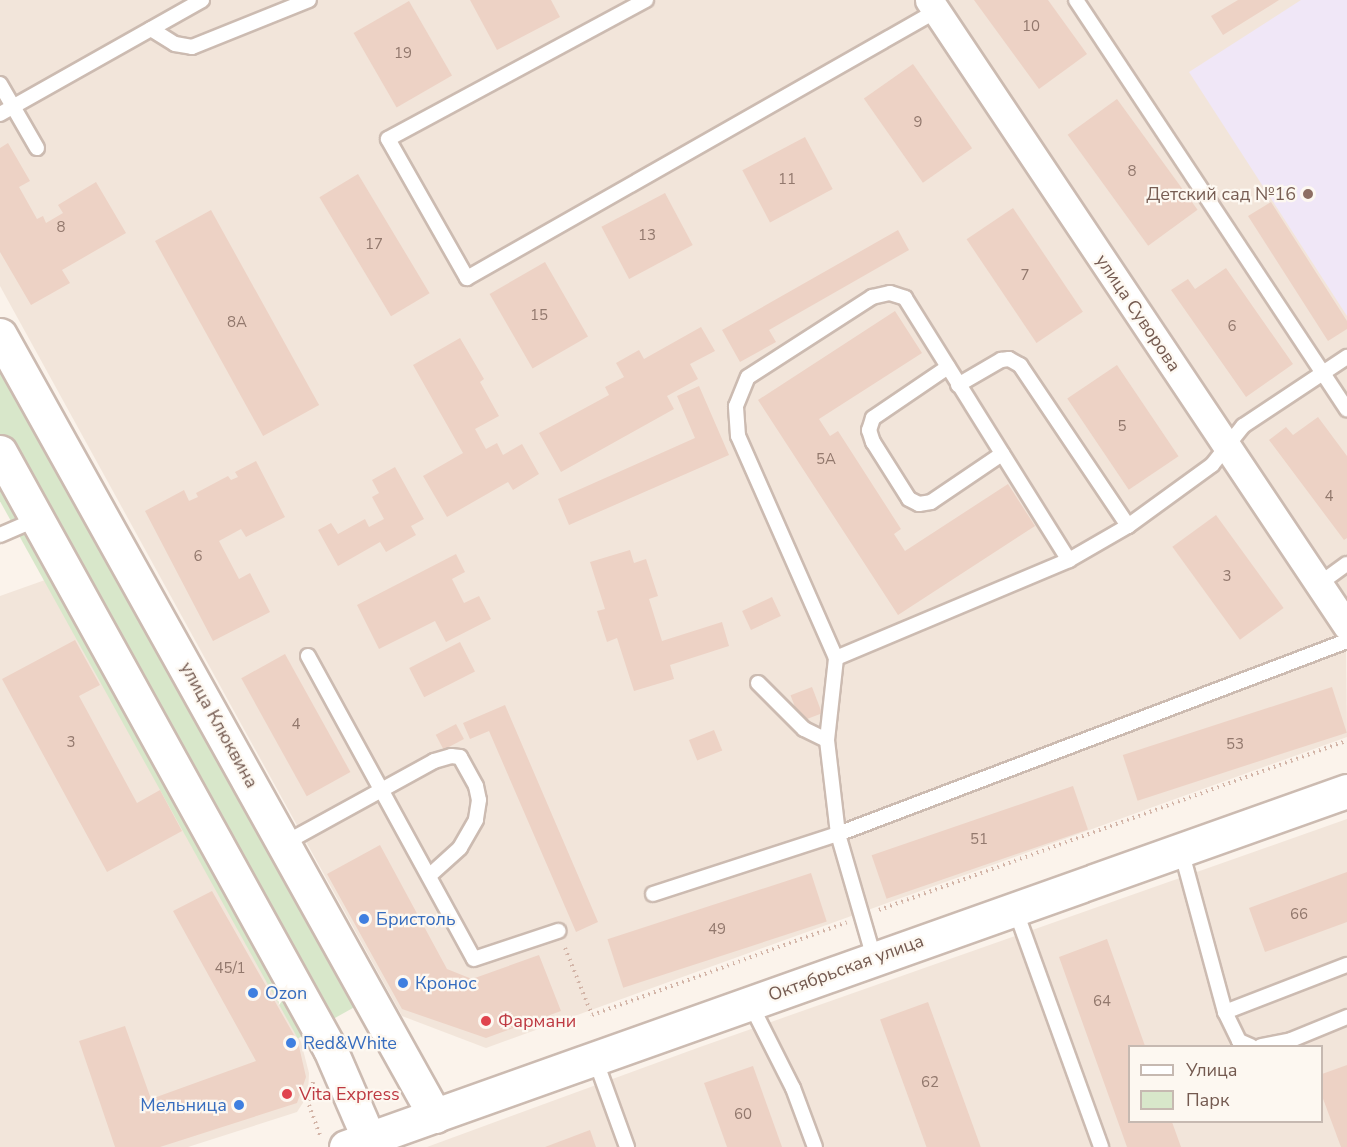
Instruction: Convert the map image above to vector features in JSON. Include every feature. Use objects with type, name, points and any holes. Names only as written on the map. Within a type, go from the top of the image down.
[{"type":"street","name":"улица Суворова","points":[[933,5],[1347,626]]},
{"type":"street","name":"улица Клюквина","points":[[0,335],[435,1116]]},
{"type":"street","points":[[0,452],[330,1049],[358,1143]]},
{"type":"street","name":"Октябрьская улица","points":[[358,1143],[1347,791]]},
{"type":"lane","points":[[0,114],[202,0]]},
{"type":"lane","points":[[151,29],[175,44],[192,47],[309,0]]},
{"type":"lane","points":[[646,0],[388,139],[467,278],[933,5]]},
{"type":"lane","points":[[1076,0],[1347,410]]},
{"type":"lane","points":[[0,84],[37,148]]},
{"type":"lane","points":[[874,958],[838,834],[827,740],[836,658],[738,436],[736,406],[748,377],[872,297],[890,293],[905,298],[1069,560]]},
{"type":"lane","points":[[836,658],[1069,560],[1128,526],[1212,465],[1243,426],[1347,357]]},
{"type":"lane","points":[[958,385],[1000,360],[1009,358],[1020,365],[1128,526]]},
{"type":"lane","points":[[948,367],[873,418],[869,430],[873,442],[909,499],[919,504],[931,502],[1002,454]]},
{"type":"lane","points":[[0,535],[37,519]]},
{"type":"lane","points":[[1319,584],[1347,564]]},
{"type":"lane","points":[[653,894],[838,834],[1347,640]]},
{"type":"lane","points":[[308,656],[474,959],[558,931]]},
{"type":"lane","points":[[758,683],[804,729],[827,740]]},
{"type":"lane","points":[[285,843],[434,761],[451,756],[460,757],[467,766],[479,800],[476,820],[460,848],[429,876]]},
{"type":"lane","points":[[1181,850],[1225,1012],[1239,1041],[1247,1045]]},
{"type":"lane","points":[[1015,908],[1101,1147]]},
{"type":"lane","points":[[1225,1012],[1347,965]]},
{"type":"lane","points":[[750,1003],[794,1088],[815,1147]]},
{"type":"lane","points":[[1270,1045],[1291,1040],[1347,1017]]},
{"type":"lane","points":[[595,1059],[627,1147]]},
{"type":"path","points":[[558,931],[592,1016],[1347,741]]},
{"type":"shaded area","points":[[0,0],[914,0],[1346,646],[1347,737],[486,1048],[402,1016],[0,286]]},
{"type":"shaded area","points":[[942,0],[1347,0],[1347,612]]},
{"type":"shaded area","name":"Детский сад №16","points":[[1301,0],[1347,0],[1347,316],[1189,72]]},
{"type":"shaded area","points":[[45,580],[301,1042],[309,1073],[308,1095],[297,1112],[188,1147],[0,1147],[0,596]]},
{"type":"shaded area","points":[[1347,819],[1347,1147],[427,1147],[700,1047]]},
{"type":"green space","points":[[0,361],[357,1006],[298,1039],[0,501]]},
{"type":"building","points":[[470,0],[551,0],[560,17],[497,50]]},
{"type":"building","points":[[974,0],[1048,0],[1087,54],[1039,89]]},
{"type":"building","points":[[1238,0],[1279,0],[1223,35],[1211,16]]},
{"type":"building","points":[[409,1],[452,75],[397,107],[354,33]]},
{"type":"building","points":[[913,64],[972,148],[923,183],[864,98]]},
{"type":"building","points":[[1117,99],[1198,210],[1148,246],[1068,135]]},
{"type":"building","points":[[805,137],[833,189],[770,222],[742,170]]},
{"type":"building","points":[[8,143],[30,181],[19,187],[37,219],[43,216],[46,223],[63,213],[58,205],[96,182],[126,233],[62,270],[70,283],[31,305],[0,252],[0,148]]},
{"type":"building","points":[[358,174],[430,293],[391,316],[319,197]]},
{"type":"building","points":[[665,193],[693,245],[629,279],[601,227]]},
{"type":"building","points":[[1271,202],[1347,321],[1347,329],[1328,341],[1248,216]]},
{"type":"building","points":[[1013,208],[1083,312],[1036,343],[967,239]]},
{"type":"building","points":[[211,210],[319,405],[263,436],[155,241]]},
{"type":"building","points":[[898,230],[909,250],[769,330],[776,342],[740,362],[722,330]]},
{"type":"building","points":[[545,262],[588,336],[533,368],[490,294]]},
{"type":"building","points":[[1226,268],[1293,364],[1246,397],[1171,290],[1188,279],[1195,289]]},
{"type":"building","points":[[895,311],[922,353],[819,419],[830,436],[838,431],[901,529],[894,534],[905,551],[1008,484],[1035,526],[898,615],[758,400]]},
{"type":"building","points":[[701,327],[715,351],[690,364],[698,379],[667,396],[674,409],[561,472],[539,433],[609,395],[605,387],[624,377],[616,363],[639,350],[644,359]]},
{"type":"building","points":[[460,338],[484,379],[480,382],[499,416],[475,429],[486,449],[497,443],[503,455],[522,444],[539,474],[513,490],[508,482],[447,517],[423,476],[463,453],[413,365]]},
{"type":"building","points":[[1117,365],[1179,456],[1129,490],[1067,399]]},
{"type":"building","points":[[699,386],[729,455],[569,525],[558,499],[695,438],[677,396]]},
{"type":"building","points":[[1318,417],[1347,456],[1347,538],[1344,540],[1269,440],[1286,427],[1293,435]]},
{"type":"building","points":[[256,461],[285,517],[246,537],[241,529],[219,541],[239,579],[250,573],[270,612],[213,641],[145,511],[184,490],[189,501],[198,497],[196,493],[228,476],[231,480],[238,477],[235,472]]},
{"type":"building","points":[[395,467],[424,519],[411,526],[416,535],[386,552],[380,542],[338,566],[318,530],[331,523],[338,534],[365,519],[369,527],[384,519],[372,497],[379,493],[372,480]]},
{"type":"building","points":[[1216,515],[1284,608],[1240,640],[1172,547]]},
{"type":"building","points":[[630,550],[634,563],[646,559],[658,596],[649,599],[662,641],[722,622],[729,646],[670,665],[674,679],[634,691],[617,638],[607,642],[597,611],[605,609],[590,562]]},
{"type":"building","points":[[456,554],[465,572],[452,579],[464,603],[479,596],[491,619],[446,642],[435,621],[379,649],[357,605]]},
{"type":"building","points":[[772,597],[781,616],[751,630],[742,611]]},
{"type":"building","points":[[75,640],[100,685],[79,696],[137,803],[160,790],[182,831],[107,872],[2,679]]},
{"type":"building","points":[[460,642],[475,671],[424,697],[409,668]]},
{"type":"building","points":[[285,654],[350,772],[307,796],[241,678]]},
{"type":"building","points":[[812,687],[822,713],[801,721],[791,695]]},
{"type":"building","points":[[1332,687],[1347,733],[1138,801],[1123,755]]},
{"type":"building","points":[[505,705],[598,922],[576,932],[489,731],[470,739],[463,723]]},
{"type":"building","points":[[456,724],[464,739],[444,750],[436,735]]},
{"type":"building","points":[[714,730],[722,750],[697,761],[689,740]]},
{"type":"building","points":[[1073,786],[1088,829],[887,899],[872,855]]},
{"type":"building","points":[[380,845],[447,969],[472,979],[539,955],[561,1011],[486,1038],[402,1009],[327,874]]},
{"type":"building","points":[[1347,872],[1347,922],[1265,952],[1249,908]]},
{"type":"building","points":[[811,873],[827,922],[623,988],[607,939]]},
{"type":"building","points":[[212,891],[298,1042],[306,1077],[297,1103],[160,1147],[115,1147],[79,1041],[125,1026],[151,1099],[256,1061],[173,911]]},
{"type":"building","points":[[1107,939],[1145,1045],[1128,1045],[1128,1123],[1172,1123],[1181,1147],[1127,1147],[1059,957]]},
{"type":"building","points":[[928,1002],[981,1147],[927,1147],[880,1019]]},
{"type":"building","points":[[1347,1065],[1347,1147],[1341,1147],[1323,1099],[1323,1074]]},
{"type":"building","points":[[753,1066],[782,1147],[727,1147],[704,1083]]},
{"type":"building","points":[[590,1130],[596,1147],[545,1147]]},
{"type":"place","name":"Детский сад №16","points":[[1308,194]]},
{"type":"place","name":"Бристоль","points":[[364,919]]},
{"type":"place","name":"Кронос","points":[[403,983]]},
{"type":"place","name":"Ozon","points":[[253,993]]},
{"type":"place","name":"Фармани","points":[[486,1021]]},
{"type":"place","name":"Red&White","points":[[291,1043]]},
{"type":"place","name":"Vita Express","points":[[287,1094]]},
{"type":"place","name":"Мельница","points":[[239,1105]]}]
